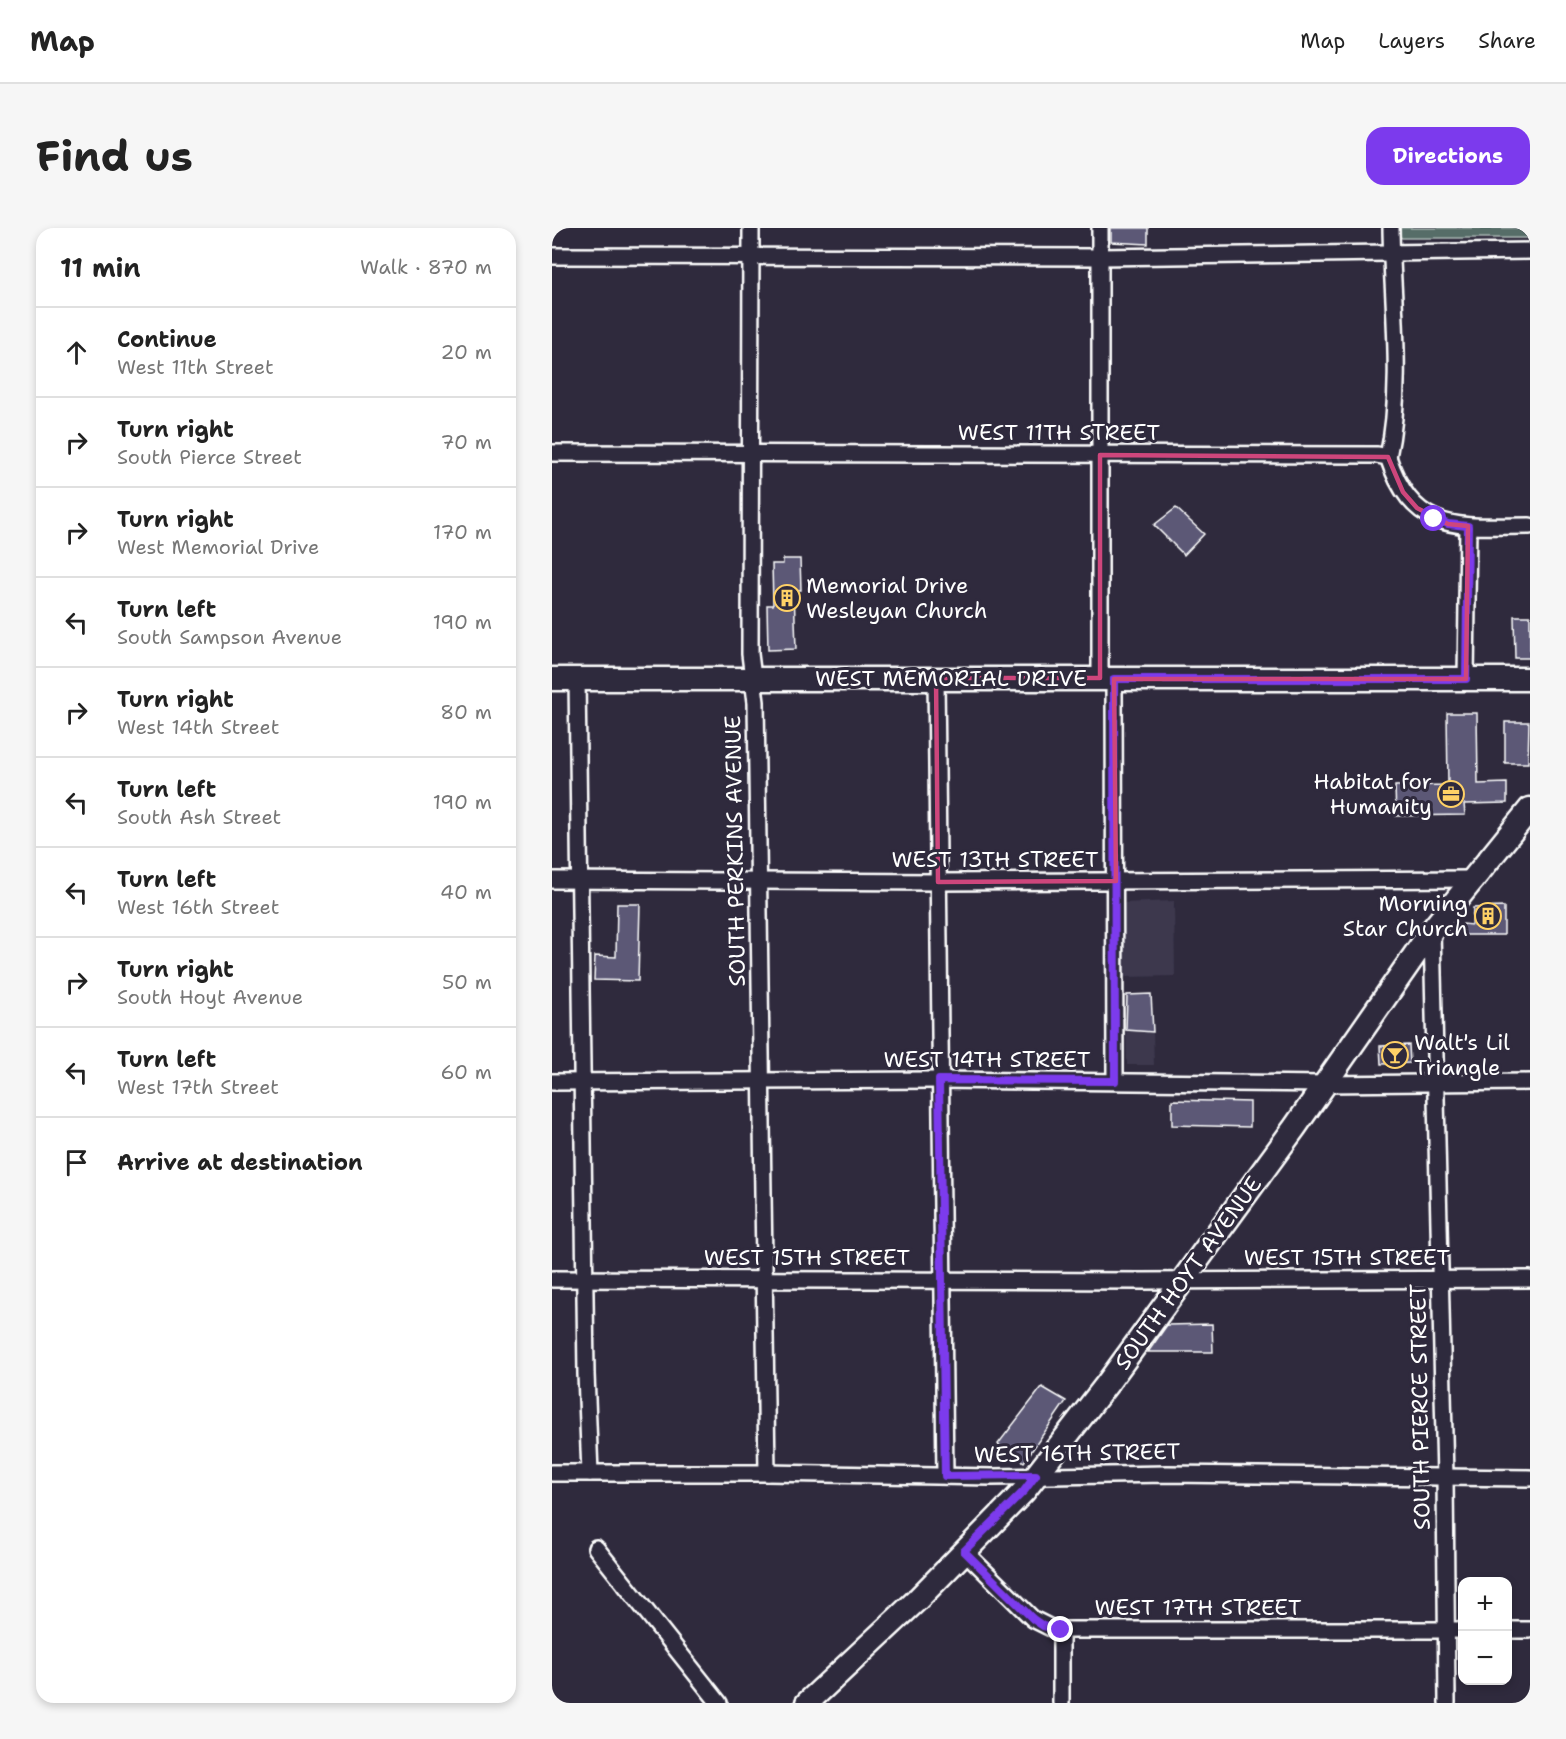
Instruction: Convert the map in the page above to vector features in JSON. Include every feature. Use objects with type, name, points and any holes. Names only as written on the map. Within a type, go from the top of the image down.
[{"type":"main road","name":"WEST MEMORIAL DRIVE","points":[[552,679],[753,677],[1530,679]]},
{"type":"main road","name":"SOUTH HOYT AVENUE","points":[[807,1703],[917,1600],[1024,1491],[1107,1384],[1324,1084],[1432,930],[1530,809]]},
{"type":"street","name":"SOUTH PERKINS AVENUE","points":[[751,228],[750,654],[756,702],[762,1281],[767,1473]]},
{"type":"street","points":[[1100,228],[1100,454],[1116,881],[1115,1081]]},
{"type":"street","points":[[1391,228],[1395,347],[1393,424],[1388,457],[1403,492],[1417,508],[1448,524],[1530,526]]},
{"type":"street","points":[[552,256],[1100,257],[1392,251],[1530,251]]},
{"type":"street","name":"WEST 11TH STREET","points":[[552,453],[1388,457]]},
{"type":"street","points":[[1466,679],[1468,526]]},
{"type":"street","points":[[936,678],[945,1476]]},
{"type":"street","points":[[577,679],[585,1279],[590,1473]]},
{"type":"street","name":"WEST 13TH STREET","points":[[552,880],[757,879],[938,882],[1474,879]]},
{"type":"street","name":"SOUTH PIERCE STREET","points":[[1432,930],[1445,1476],[1447,1703]]},
{"type":"street","name":"WEST 14TH STREET","points":[[552,1082],[760,1083],[939,1080],[1324,1084],[1530,1082]]},
{"type":"street","name":"WEST 15TH STREET","points":[[552,1279],[762,1281],[1530,1279]]},
{"type":"street","name":"WEST 16TH STREET","points":[[552,1473],[1530,1478]]},
{"type":"street","points":[[596,1548],[719,1703]]},
{"type":"street","name":"WEST 17TH STREET","points":[[964,1551],[1033,1619],[1043,1626],[1061,1630],[1458,1630]]},
{"type":"street","points":[[1061,1630],[1061,1703]]},
{"type":"street","points":[[1512,1630],[1530,1630]]},
{"type":"highlighted area","points":[[1100,455],[1388,457],[1403,492],[1417,508],[1448,524],[1468,526],[1466,679],[1114,679],[1116,881],[938,882],[936,678],[1100,678]]},
{"type":"shaded area","points":[[1174,901],[1175,976],[1124,977],[1122,903]]},
{"type":"shaded area","points":[[1126,1030],[1153,1032],[1154,1065],[1127,1065]]},
{"type":"green space","points":[[1397,228],[1530,228],[1530,238],[1402,238],[1397,234]]},
{"type":"building","points":[[1111,228],[1148,228],[1148,244],[1111,242]]},
{"type":"building","points":[[1176,508],[1204,534],[1184,555],[1154,525]]},
{"type":"building","name":"Memorial Drive Wesleyan Church","points":[[783,559],[800,559],[801,590],[794,590],[796,649],[768,650],[767,605],[773,605],[772,564],[783,564]]},
{"type":"building","points":[[1514,616],[1530,616],[1530,658],[1515,658]]},
{"type":"building","points":[[1447,713],[1477,713],[1478,784],[1507,783],[1507,803],[1464,804],[1465,815],[1396,816],[1395,786],[1448,785]]},
{"type":"building","points":[[1505,722],[1529,722],[1528,763],[1505,763]]},
{"type":"building","points":[[617,904],[640,904],[638,981],[594,980],[595,956],[616,957]]},
{"type":"building","name":"Morning Star Church","points":[[1504,907],[1504,935],[1463,935],[1463,924],[1472,925],[1473,908]]},
{"type":"building","points":[[1151,994],[1153,1032],[1126,1030],[1127,995]]},
{"type":"building","name":"Walt's Lil Triangle","points":[[1409,1045],[1410,1063],[1381,1064],[1380,1046]]},
{"type":"building","points":[[1172,1100],[1250,1102],[1250,1127],[1172,1125]]},
{"type":"building","points":[[1212,1324],[1213,1352],[1148,1352],[1167,1325]]},
{"type":"building","points":[[1042,1387],[1066,1401],[1024,1462],[998,1444]]},
{"type":"place","name":"Memorial Drive Wesleyan Church","points":[[787,598]]},
{"type":"place","name":"Habitat for Humanity","points":[[1451,794]]},
{"type":"place","name":"Morning Star Church","points":[[1488,916]]},
{"type":"place","name":"Walt's Lil Triangle","points":[[1395,1055]]},
{"type":"route","points":[[1061,1630],[1043,1626],[1033,1619],[964,1551],[1024,1491],[1036,1475],[945,1476],[939,1080],[1115,1081],[1114,679],[1466,679],[1468,526],[1448,524],[1434,519]]}]
